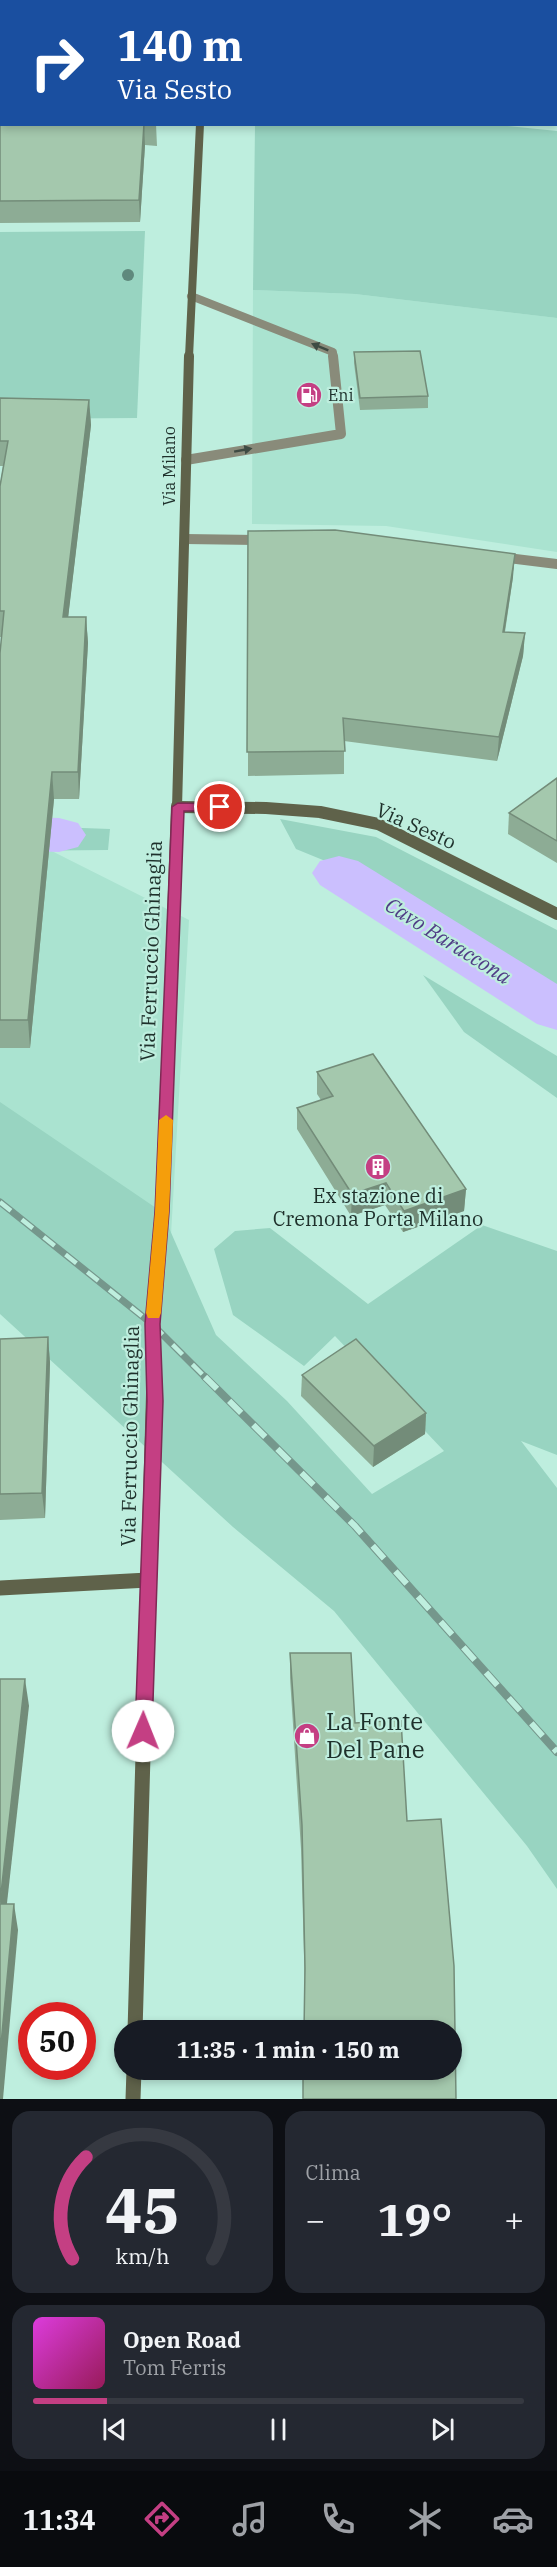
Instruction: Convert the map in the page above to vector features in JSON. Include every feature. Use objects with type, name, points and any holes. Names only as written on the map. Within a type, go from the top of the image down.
[{"type":"main road","name":"Via Milano","points":[[178,807],[191,296],[200,126]]},
{"type":"main road","name":"Via Sesto","points":[[178,807],[266,808],[320,812],[378,824],[557,914]]},
{"type":"main road","name":"Via Ferruccio Ghinaglia","points":[[135,2020],[155,1401],[152,1324],[162,1212],[178,807]]},
{"type":"main road","points":[[0,1588],[148,1580]]},
{"type":"main road","points":[[133,2099],[134,2080]]},
{"type":"street","points":[[186,460],[341,434],[333,352],[191,296]]},
{"type":"street","points":[[185,539],[275,540]]},
{"type":"street","points":[[486,555],[557,564]]},
{"type":"shaded area","points":[[255,126],[508,126],[557,131],[557,318],[355,294],[253,290]]},
{"type":"shaded area","points":[[145,231],[137,418],[0,419],[0,232]]},
{"type":"shaded area","points":[[253,290],[355,294],[557,318],[557,552],[386,526],[252,524]]},
{"type":"shaded area","points":[[280,819],[376,837],[557,930],[557,988],[379,883],[296,849]]},
{"type":"shaded area","points":[[0,825],[189,920],[171,1235],[0,1122]]},
{"type":"shaded area","points":[[0,825],[110,829],[108,850],[0,851]]},
{"type":"shaded area","points":[[423,975],[557,1056],[557,1098],[464,1032]]},
{"type":"shaded area","points":[[0,1102],[162,1212],[216,1335],[287,1401],[372,1494],[444,1451],[335,1336],[304,1366],[233,1315],[214,1249],[235,1231],[270,1228],[368,1304],[482,1225],[557,1251],[557,1455],[521,1441],[557,1488],[557,1889],[527,1846],[334,1611],[233,1527],[0,1314]]},
{"type":"building","points":[[0,126],[144,126],[139,200],[0,201]]},
{"type":"building","points":[[420,351],[428,396],[360,398],[354,352]]},
{"type":"building","points":[[0,398],[89,400],[63,617],[86,617],[78,772],[52,772],[28,1020],[0,1020],[0,653],[4,611],[0,611],[0,486],[8,441],[0,441]]},
{"type":"building","points":[[335,530],[515,554],[503,632],[525,633],[499,737],[343,718],[345,751],[247,752],[248,531]]},
{"type":"building","points":[[557,778],[557,841],[509,813]]},
{"type":"building","name":"Ex stazione di Cremona Porta Milano","points":[[373,1054],[466,1189],[404,1211],[386,1183],[352,1194],[297,1108],[333,1096],[317,1072]]},
{"type":"building","points":[[48,1337],[42,1493],[0,1494],[0,1339]]},
{"type":"building","points":[[356,1339],[426,1413],[374,1446],[302,1375]]},
{"type":"building","points":[[290,1653],[351,1653],[355,1723],[401,1720],[407,1821],[441,1819],[454,1966],[455,2020],[304,2020],[302,1825]]},
{"type":"building","points":[[0,1679],[25,1679],[0,1902]]},
{"type":"building","points":[[0,1904],[14,1904],[0,2055]]},
{"type":"building","points":[[303,2080],[456,2080],[456,2099],[303,2099]]},
{"type":"waterway","name":"Cavo Baraccona","points":[[0,833],[59,835]]},
{"type":"waterway","name":"Cavo Baraccona","points":[[339,873],[557,1010]]},
{"type":"railway","points":[[0,1202],[152,1324],[205,1377]]},
{"type":"railway","points":[[205,1377],[355,1526],[557,1752]]},
{"type":"slow traffic","points":[[153,1313],[162,1212],[166,1120]]},
{"type":"place","name":"Eni","points":[[309,395]]},
{"type":"place","name":"Ex stazione di Cremona Porta Milano","points":[[378,1167]]},
{"type":"place","name":"La Fonte Del Pane","points":[[307,1736]]},
{"type":"route","points":[[143,1731],[155,1401],[152,1324],[162,1212],[178,807],[220,807]]}]
